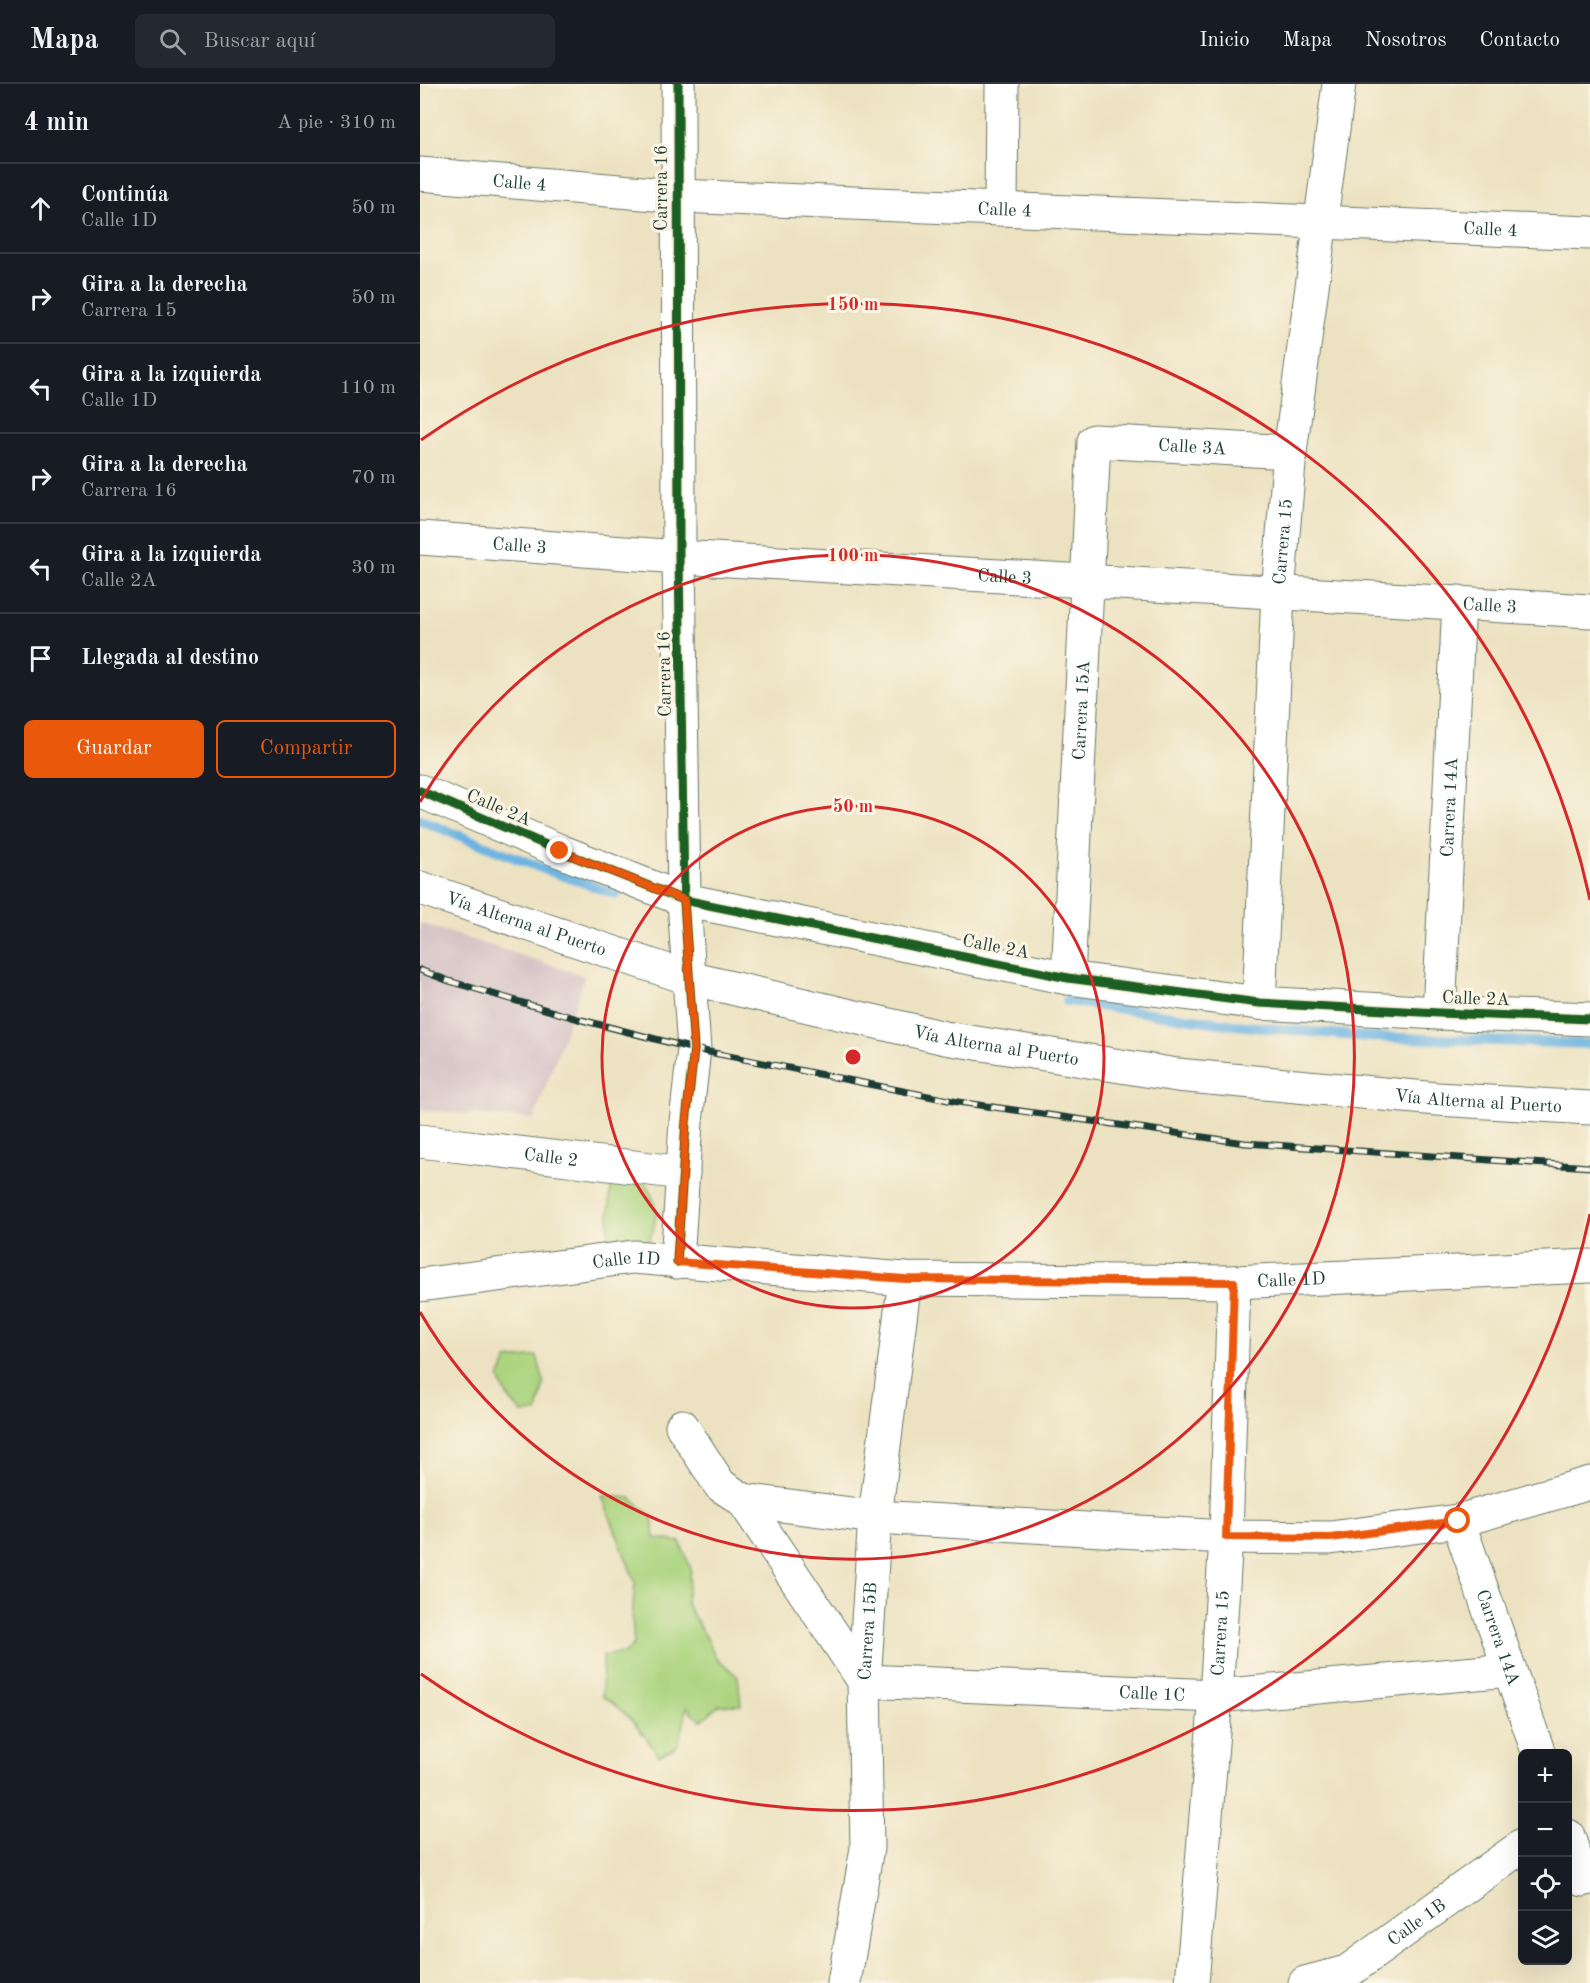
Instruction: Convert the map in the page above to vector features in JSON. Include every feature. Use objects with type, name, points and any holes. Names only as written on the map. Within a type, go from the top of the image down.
[{"type":"street","name":"Carrera 16","points":[[677,1262],[686,1122],[694,1049],[685,918],[679,556],[678,84]]},
{"type":"street","points":[[1001,209],[1002,84]]},
{"type":"street","name":"Carrera 15","points":[[1258,1003],[1278,593],[1290,452],[1340,84]]},
{"type":"street","name":"Calle 4","points":[[420,174],[678,196],[1590,233]]},
{"type":"street","name":"Calle 3A","points":[[1094,441],[1290,452]]},
{"type":"street","name":"Carrera 15A","points":[[1068,978],[1094,441]]},
{"type":"street","name":"Calle 3","points":[[420,538],[679,556],[1590,611]]},
{"type":"street","name":"Carrera 14A","points":[[1439,1013],[1458,602]]},
{"type":"street","name":"Calle 2A","points":[[420,791],[560,851],[685,918],[1068,978],[1258,1003],[1439,1013],[1590,1018]]},
{"type":"street","name":"Vía Alterna al Puerto","points":[[420,888],[689,978],[945,1038],[1177,1075],[1437,1099],[1590,1108]]},
{"type":"street","name":"Calle 2","points":[[420,1141],[683,1173]]},
{"type":"street","name":"Calle 1D","points":[[420,1285],[633,1257],[905,1279],[1234,1282],[1590,1266]]},
{"type":"street","name":"Carrera 15B","points":[[844,1983],[867,1848],[864,1681],[875,1517],[905,1279]]},
{"type":"street","name":"Carrera 15","points":[[1192,1983],[1216,1696],[1226,1537],[1234,1282]]},
{"type":"street","points":[[682,1426],[720,1485],[742,1500],[864,1681]]},
{"type":"street","points":[[742,1500],[875,1517],[1226,1537],[1330,1538],[1458,1521],[1590,1483]]},
{"type":"street","name":"Carrera 14A","points":[[1458,1521],[1537,1749]]},
{"type":"street","name":"Calle 1C","points":[[864,1681],[1216,1696],[1510,1670]]},
{"type":"street","points":[[1572,1846],[1586,1879]]},
{"type":"street","name":"Calle 1B","points":[[1305,1983],[1346,1978],[1518,1849]]},
{"type":"shaded area","points":[[420,923],[585,976],[534,1119],[420,1110]]},
{"type":"green space","points":[[613,1173],[640,1174],[651,1194],[656,1218],[646,1246],[608,1246]]},
{"type":"green space","points":[[537,1356],[544,1382],[537,1412],[522,1413],[508,1397],[499,1379],[507,1360]]},
{"type":"green space","points":[[602,1496],[631,1498],[652,1517],[655,1538],[680,1542],[691,1569],[686,1603],[715,1656],[738,1677],[741,1705],[719,1705],[701,1721],[686,1707],[684,1725],[677,1746],[659,1756],[634,1723],[602,1696],[603,1656],[625,1653],[634,1644],[632,1619],[635,1582]]},
{"type":"waterway","points":[[420,820],[539,867],[616,894]]},
{"type":"waterway","points":[[1067,1001],[1234,1025],[1369,1037],[1590,1044]]},
{"type":"railway","points":[[420,970],[449,981],[578,1019],[694,1049],[958,1102],[1245,1143],[1590,1167]]},
{"type":"cycle path","points":[[677,1262],[686,1122],[694,1049],[684,900],[679,557],[678,84]]},
{"type":"cycle path","points":[[420,791],[560,851],[684,900],[1068,978],[1259,1003],[1590,1019]]},
{"type":"route","points":[[560,851],[684,900],[694,1049],[686,1122],[677,1262],[905,1279],[1234,1282],[1226,1537],[1330,1538],[1458,1521]]}]
